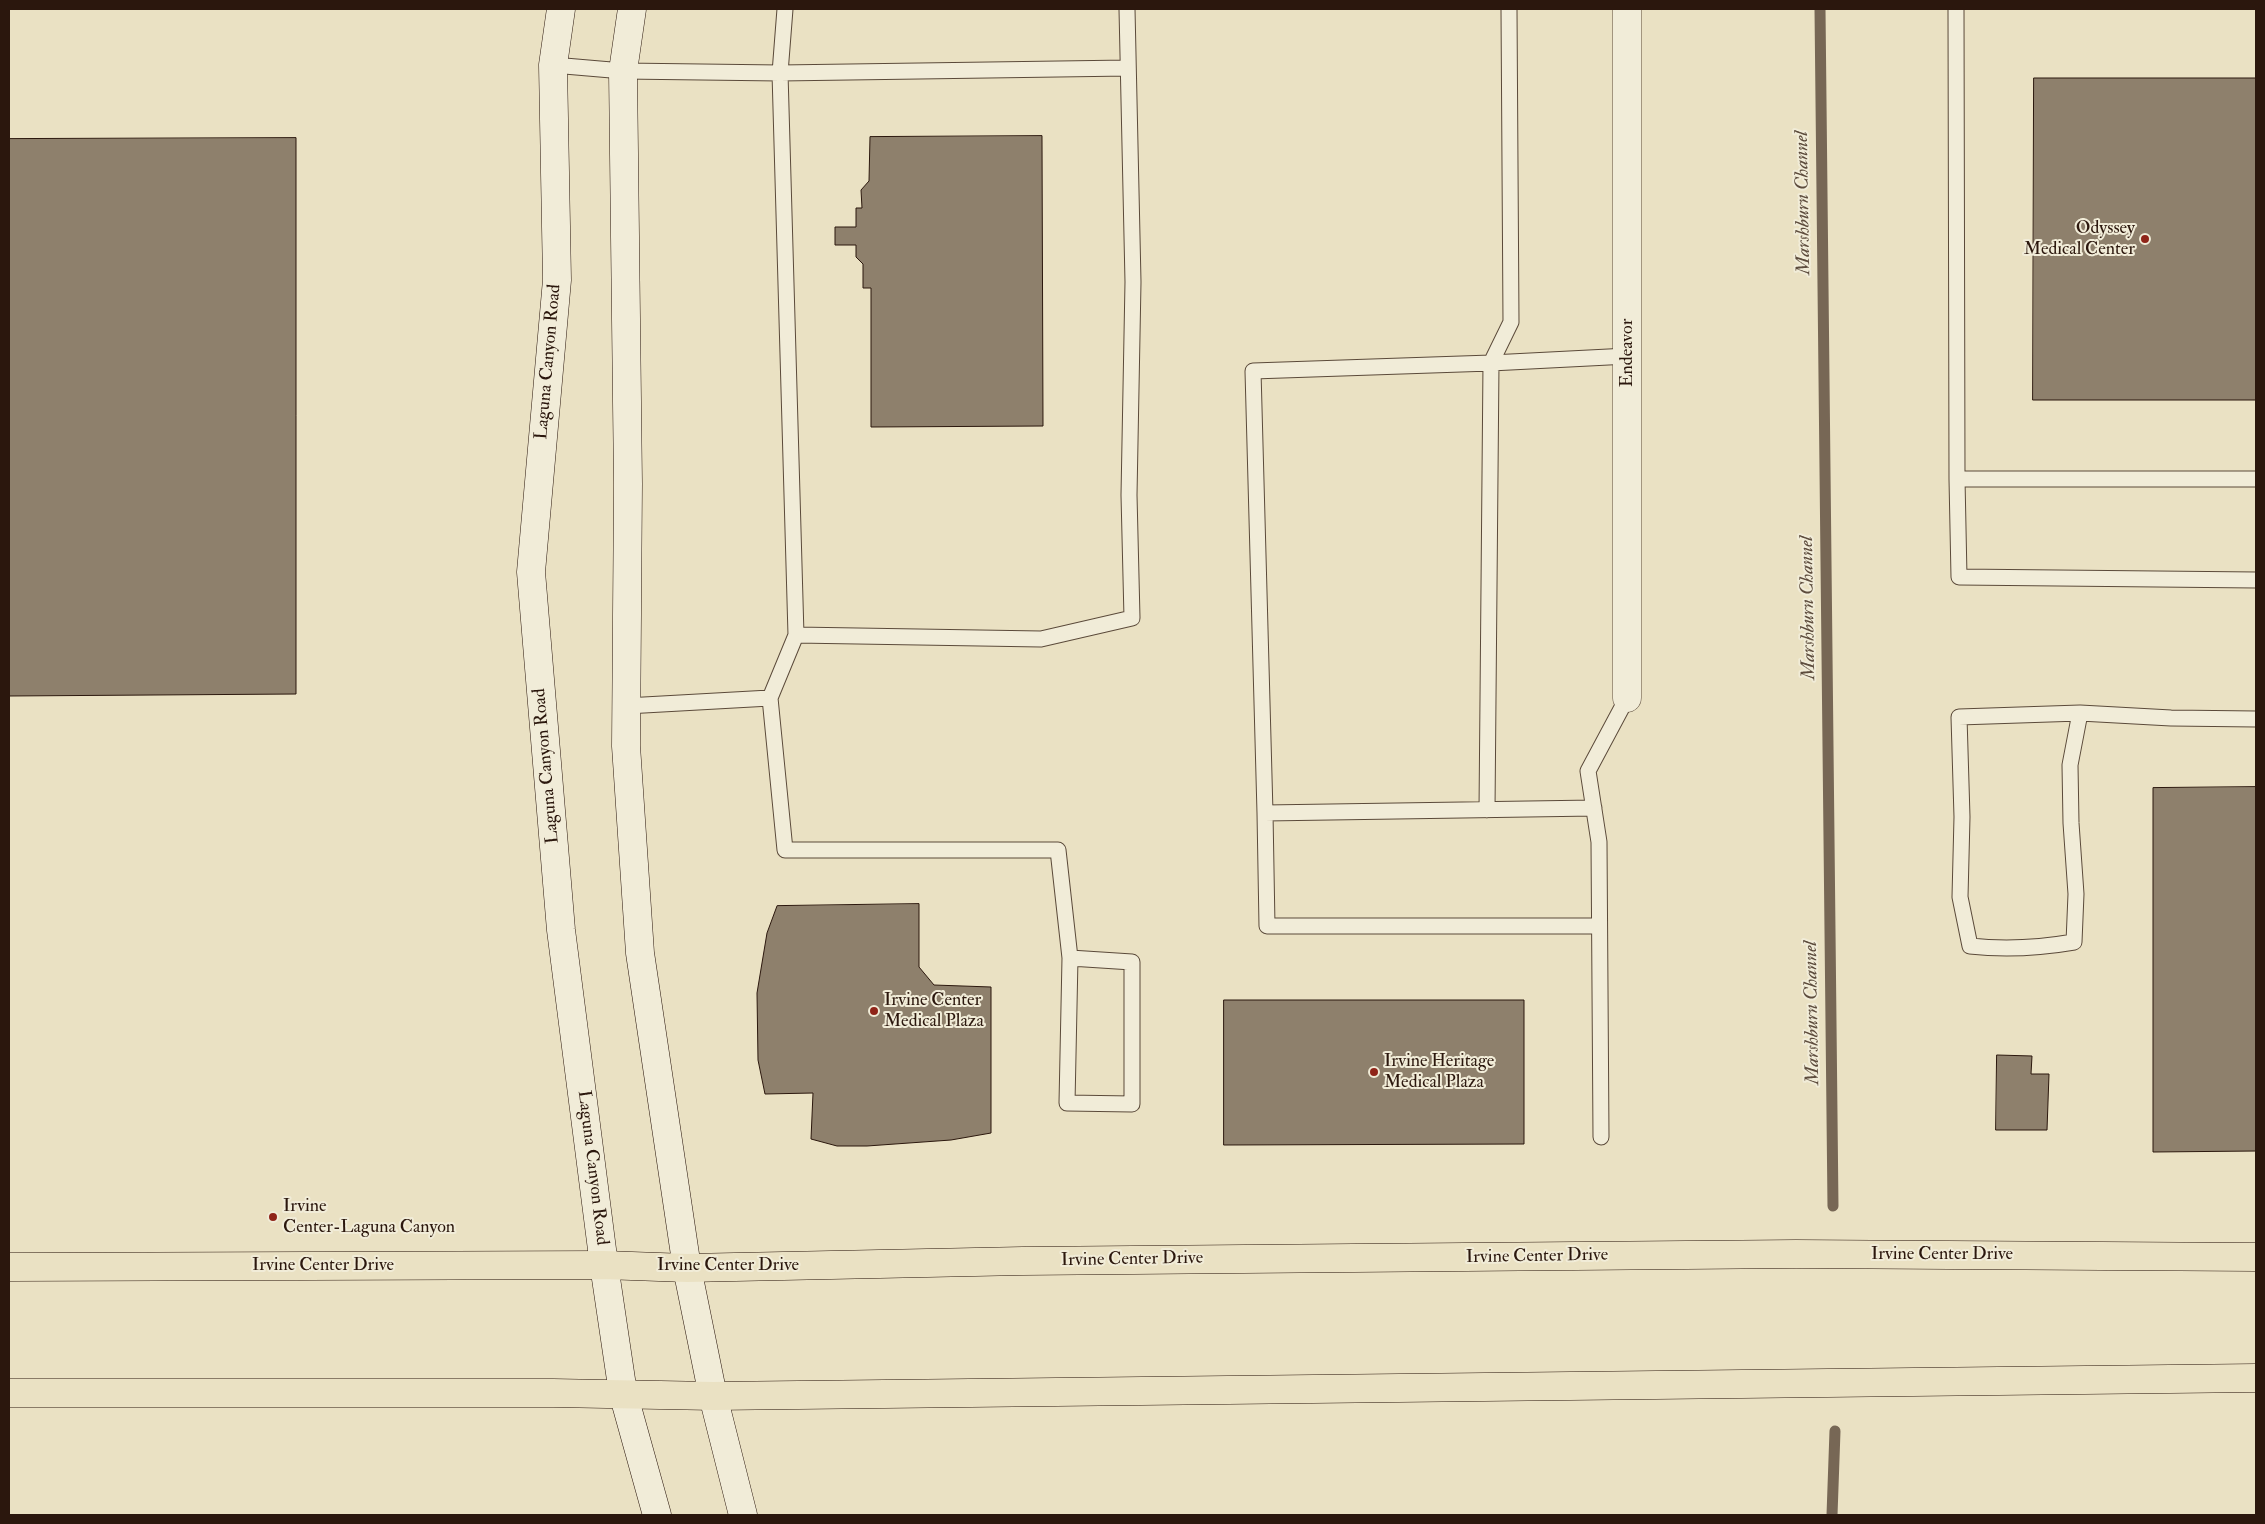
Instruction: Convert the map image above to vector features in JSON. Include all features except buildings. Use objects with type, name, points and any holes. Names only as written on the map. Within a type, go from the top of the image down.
[{"type":"main road","name":"Laguna Canyon Road","points":[[561,9],[553,65],[557,280],[531,572],[561,930],[604,1265],[623,1393],[657,1515]]},
{"type":"main road","points":[[632,9],[623,71],[628,484],[626,746],[640,953],[687,1268],[713,1396],[744,1515]]},
{"type":"main road","name":"Endeavor","points":[[1626,698],[1628,356],[1627,9]]},
{"type":"main road","name":"Irvine Center Drive","points":[[9,1267],[604,1265],[687,1268],[1023,1261],[1796,1254],[2256,1257]]},
{"type":"main road","points":[[9,1393],[623,1393],[713,1396],[2256,1378]]},
{"type":"lane","points":[[785,9],[780,73],[796,635],[770,698],[785,850],[1058,850],[1070,958],[1067,1103],[1132,1104],[1132,962],[1070,958]]},
{"type":"lane","points":[[796,635],[1042,639],[1132,618],[1129,495],[1134,282],[1126,9]]},
{"type":"lane","points":[[1487,810],[1491,363],[1511,322],[1509,9]]},
{"type":"lane","points":[[1956,9],[1959,576],[2256,580]]},
{"type":"lane","points":[[553,65],[623,71],[780,73],[1128,68]]},
{"type":"lane","points":[[1599,926],[1267,926],[1253,371],[1491,363],[1628,356]]},
{"type":"lane","points":[[1957,479],[2256,479]]},
{"type":"lane","points":[[626,706],[770,698]]},
{"type":"lane","points":[[1601,1137],[1599,842],[1588,771],[1626,698]]},
{"type":"lane","points":[[2080,713],[2070,765],[2071,823],[2076,894],[2074,942],[2044,947],[2003,950],[1970,946],[1960,897],[1962,817],[1959,717],[2080,713],[2171,718],[2256,719]]},
{"type":"lane","points":[[1265,813],[1594,808]]},
{"type":"waterway","name":"Marshburn Channel","points":[[1820,9],[1833,1206]]},
{"type":"waterway","name":"Marshburn Channel","points":[[1832,1515],[1835,1431]]},
{"type":"place","name":"Odyssey Medical Center","points":[[2145,239]]},
{"type":"place","name":"Irvine Center Medical Plaza","points":[[874,1011]]},
{"type":"place","name":"Irvine Heritage Medical Plaza","points":[[1374,1072]]},
{"type":"place","name":"Irvine Center-Laguna Canyon","points":[[273,1217]]}]
